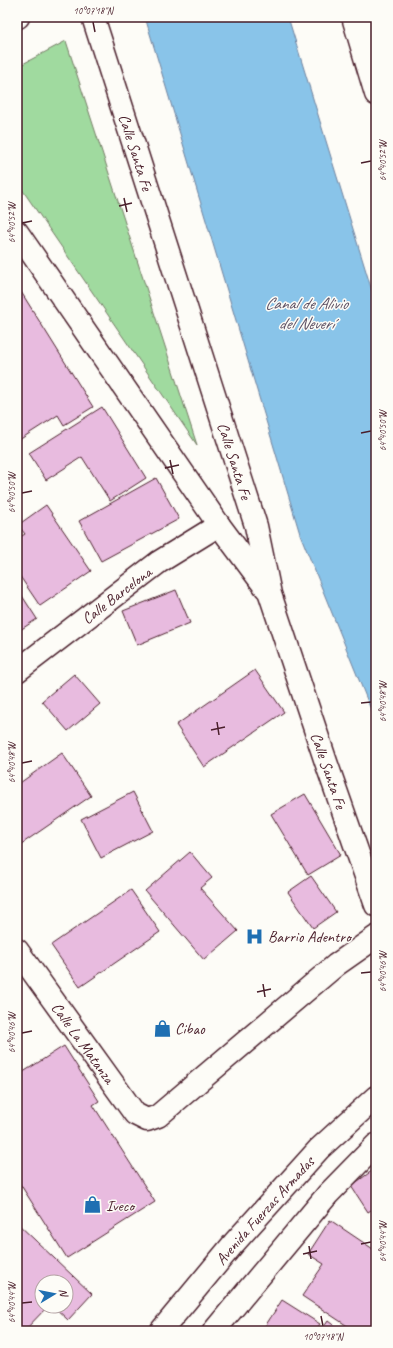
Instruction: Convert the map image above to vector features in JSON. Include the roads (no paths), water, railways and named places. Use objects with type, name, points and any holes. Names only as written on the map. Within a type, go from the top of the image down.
[{"type":"street","name":"Calle Santa Fe","points":[[93,17],[256,526],[270,594],[376,905]]},
{"type":"street","points":[[353,17],[376,94]]},
{"type":"street","points":[[367,17],[376,27]]},
{"type":"street","points":[[17,232],[219,525],[270,594]]},
{"type":"street","name":"Calle Barcelona","points":[[17,671],[159,562],[219,525]]},
{"type":"street","name":"Calle La Matanza","points":[[17,950],[135,1114],[147,1120],[158,1116],[336,966],[376,937]]},
{"type":"street","name":"Avenida Fuerzas Armadas","points":[[161,1331],[234,1243],[319,1149],[376,1097]]},
{"type":"street","points":[[214,1331],[328,1194],[376,1145]]},
{"type":"water","name":"Canal de Alivio del Neverí","points":[[145,17],[288,17],[376,304],[376,722],[300,534]]},
{"type":"place","name":"Barrio Adentro","points":[[255,936]]},
{"type":"place","name":"Cibao","points":[[162,1028]]},
{"type":"place","name":"Iveco","points":[[93,1205]]}]
